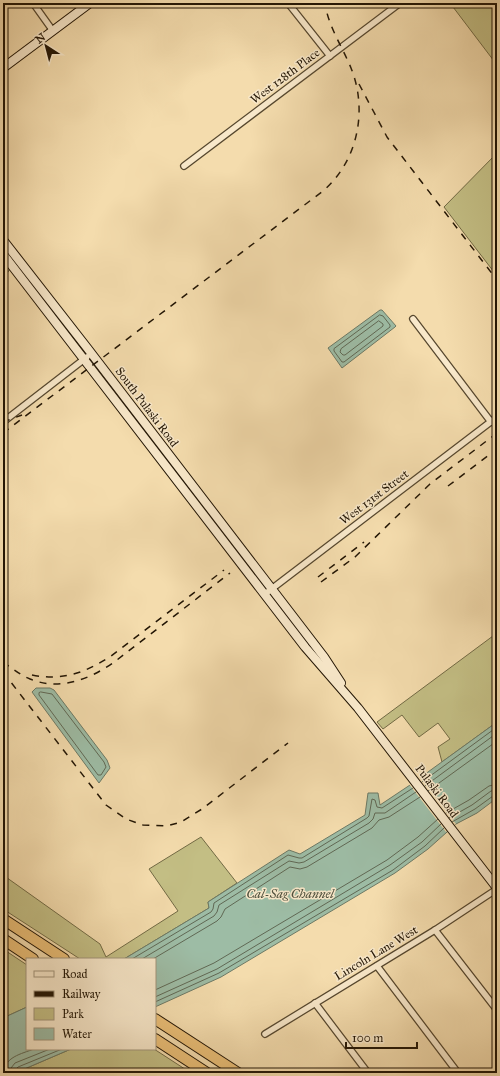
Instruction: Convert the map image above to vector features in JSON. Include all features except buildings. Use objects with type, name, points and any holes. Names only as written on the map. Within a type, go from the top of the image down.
[{"type":"highway","points":[[3,919],[61,957]]},
{"type":"highway","points":[[3,939],[32,958]]},
{"type":"highway","points":[[156,1020],[238,1073]]},
{"type":"highway","points":[[156,1040],[207,1073]]},
{"type":"main road","points":[[3,68],[90,3]]},
{"type":"main road","name":"South Pulaski Road","points":[[3,240],[92,354],[268,591]]},
{"type":"main road","name":"South Pulaski Road","points":[[3,254],[84,360],[268,591]]},
{"type":"main road","name":"Pulaski Road","points":[[268,591],[317,662],[358,708],[497,889]]},
{"type":"street","points":[[33,3],[53,31]]},
{"type":"street","points":[[288,3],[330,56]]},
{"type":"street","name":"West 128th Place","points":[[184,166],[400,3]]},
{"type":"street","points":[[412,319],[491,422]]},
{"type":"street","points":[[3,422],[92,354]]},
{"type":"street","name":"West 131st Street","points":[[268,591],[497,417]]},
{"type":"street","name":"Lincoln Lane West","points":[[265,1034],[435,930],[497,889]]},
{"type":"street","points":[[435,930],[497,1010]]},
{"type":"street","points":[[377,966],[458,1073]]},
{"type":"street","points":[[315,1003],[368,1073]]},
{"type":"green space","points":[[450,3],[497,3],[497,65]]},
{"type":"green space","points":[[497,153],[497,276],[444,207]]},
{"type":"green space","points":[[3,260],[10,269],[3,279]]},
{"type":"green space","points":[[497,633],[497,722],[442,762],[438,747],[450,739],[438,723],[419,737],[402,715],[383,729],[377,722]]},
{"type":"green space","points":[[201,837],[237,883],[208,902],[209,908],[126,958],[78,958],[3,909],[3,875],[100,944],[106,957],[178,911],[149,869]]},
{"type":"green space","points":[[3,949],[26,964],[26,1007],[3,1018]]},
{"type":"green space","points":[[69,1050],[156,1050],[191,1073],[15,1073]]},
{"type":"water","points":[[382,310],[396,326],[342,368],[328,348]]},
{"type":"water","points":[[36,688],[50,688],[54,690],[107,760],[110,768],[99,783],[32,692]]},
{"type":"water","name":"Cal-Sag Channel","points":[[497,722],[497,798],[477,813],[456,824],[428,849],[395,873],[221,977],[156,1007],[156,958],[126,958],[209,908],[208,902],[289,850],[300,854],[365,815],[368,793],[378,793],[380,805]]},
{"type":"water","points":[[26,1007],[26,1050],[69,1050],[15,1073],[3,1073],[3,1018]]},
{"type":"pier","points":[[419,776],[456,824],[446,832],[409,784]]},
{"type":"railway","points":[[3,433],[323,191],[335,179],[345,165],[352,150],[359,117],[359,101],[351,68],[332,28],[325,3]]},
{"type":"railway","points":[[359,84],[387,137],[497,280]]},
{"type":"railway","points":[[3,422],[22,415]]},
{"type":"railway","points":[[321,582],[355,557],[430,484],[497,433]]},
{"type":"railway","points":[[448,486],[497,449]]},
{"type":"railway","points":[[318,577],[364,542]]},
{"type":"railway","points":[[32,675],[43,677],[64,676],[92,667],[111,656],[224,570]]},
{"type":"railway","points":[[3,662],[23,676],[41,682],[62,684],[83,679],[113,663],[230,573]]},
{"type":"railway","points":[[3,672],[106,805],[126,819],[143,825],[167,826],[181,822],[202,809],[288,743]]}]
